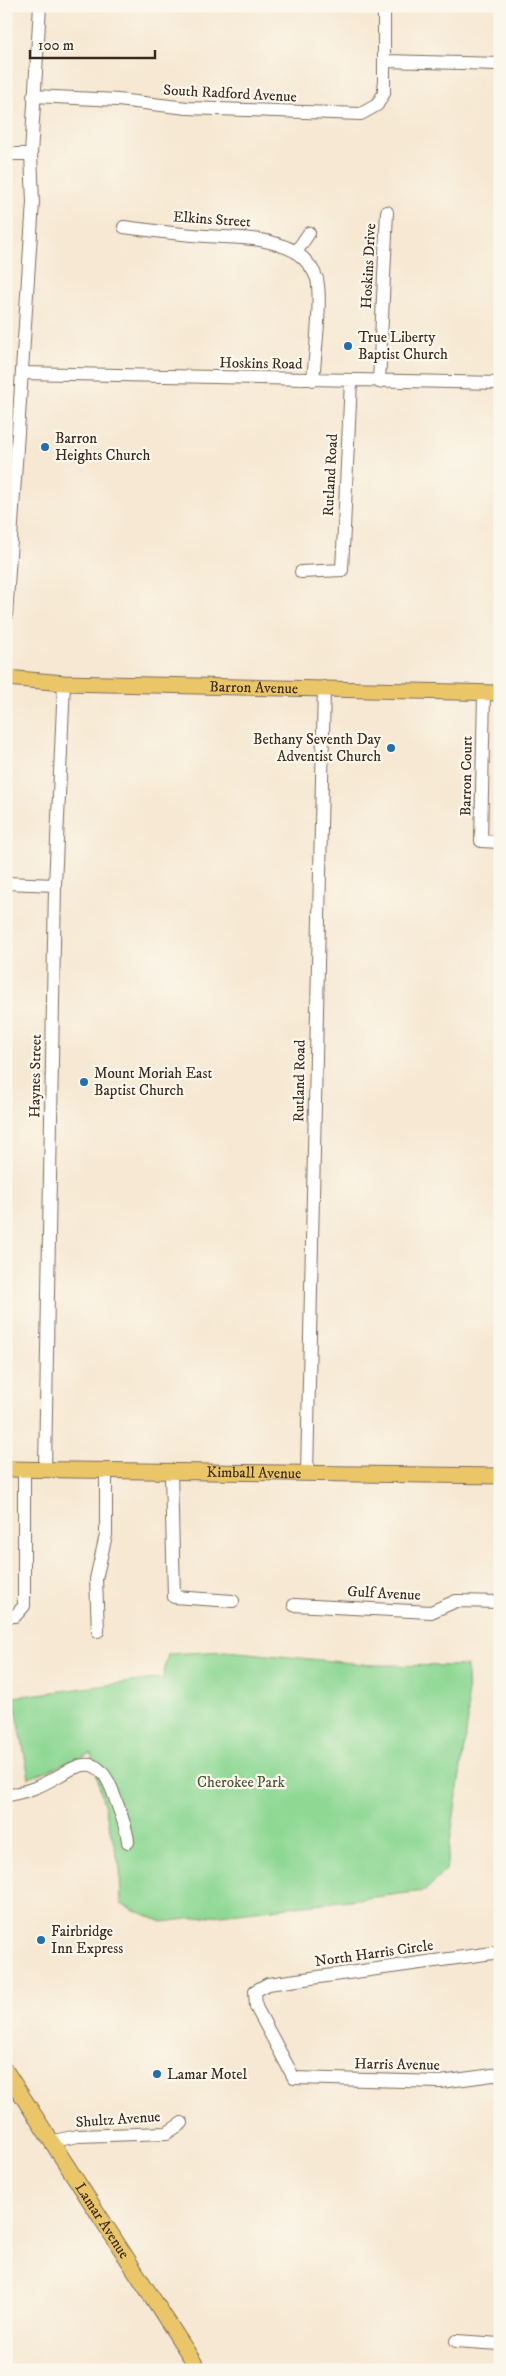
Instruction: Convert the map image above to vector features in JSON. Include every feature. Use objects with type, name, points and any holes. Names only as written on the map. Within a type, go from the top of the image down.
[{"type":"main road","name":"Barron Avenue","points":[[6,678],[64,683],[324,687],[500,693]]},
{"type":"main road","name":"Kimball Avenue","points":[[6,1469],[500,1476]]},
{"type":"main road","name":"Lamar Avenue","points":[[6,2071],[53,2141],[199,2370]]},
{"type":"street","points":[[6,616],[33,202],[31,154],[33,96],[40,6]]},
{"type":"street","name":"South Radford Avenue","points":[[33,96],[118,100],[187,108],[361,114],[377,105],[384,93],[384,6]]},
{"type":"street","points":[[384,61],[500,64]]},
{"type":"street","points":[[6,154],[31,154]]},
{"type":"street","name":"Hoskins Drive","points":[[379,382],[387,212]]},
{"type":"street","name":"Elkins Street","points":[[124,227],[195,236],[257,239],[273,242],[296,252],[314,271],[318,289],[313,380]]},
{"type":"street","points":[[296,252],[309,234]]},
{"type":"street","name":"Hoskins Road","points":[[22,373],[379,382],[500,383]]},
{"type":"street","name":"Rutland Road","points":[[301,572],[342,570],[351,381]]},
{"type":"street","name":"Haynes Street","points":[[45,1469],[55,884],[64,683]]},
{"type":"street","name":"Rutland Road","points":[[307,1474],[324,687]]},
{"type":"street","name":"Barron Court","points":[[484,693],[481,842],[500,842]]},
{"type":"street","points":[[6,883],[55,884]]},
{"type":"street","points":[[11,1616],[24,1606],[24,1469]]},
{"type":"street","points":[[98,1631],[96,1579],[106,1535],[106,1471]]},
{"type":"street","points":[[171,1472],[174,1597],[233,1601]]},
{"type":"street","name":"Gulf Avenue","points":[[294,1605],[431,1612],[456,1601],[500,1602]]},
{"type":"street","points":[[6,1796],[38,1787],[72,1767],[89,1765],[100,1770],[106,1778],[114,1794],[128,1842]]},
{"type":"street","name":"North Harris Circle","points":[[294,2078],[256,2007],[255,1991],[268,1984],[500,1952]]},
{"type":"street","name":"Harris Avenue","points":[[294,2078],[441,2082],[500,2074]]},
{"type":"street","name":"Shultz Avenue","points":[[53,2141],[78,2136],[167,2133],[182,2123]]},
{"type":"street","points":[[456,2342],[500,2344]]},
{"type":"green space","name":"Cherokee Park","points":[[227,1651],[373,1665],[467,1666],[468,1720],[446,1870],[425,1891],[162,1922],[121,1904],[120,1868],[91,1753],[29,1778],[14,1697],[163,1678],[168,1654]]},
{"type":"place","name":"True Liberty Baptist Church","points":[[348,346]]},
{"type":"place","name":"Barron Heights Church","points":[[45,447]]},
{"type":"place","name":"Bethany Seventh Day Adventist Church","points":[[391,748]]},
{"type":"place","name":"Mount Moriah East Baptist Church","points":[[84,1082]]},
{"type":"place","name":"Fairbridge Inn Express","points":[[41,1940]]},
{"type":"place","name":"Lamar Motel","points":[[157,2074]]}]
